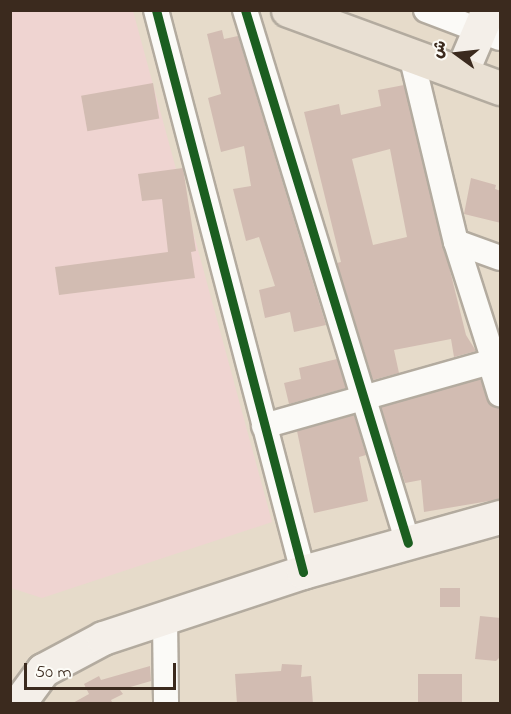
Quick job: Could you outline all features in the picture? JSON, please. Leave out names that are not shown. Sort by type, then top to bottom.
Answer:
[{"type":"main road","points":[[291,11],[501,88]]},
{"type":"main road","points":[[461,73],[489,26]]},
{"type":"main road","points":[[18,704],[43,670],[103,638],[165,620],[303,572],[501,517]]},
{"type":"street","points":[[156,10],[303,572]]},
{"type":"street","points":[[245,10],[408,543]]},
{"type":"street","points":[[426,10],[489,26]]},
{"type":"street","points":[[411,55],[456,242],[495,360],[501,394]]},
{"type":"street","points":[[456,242],[501,258]]},
{"type":"street","points":[[264,426],[495,360]]},
{"type":"street","points":[[165,620],[166,704]]},
{"type":"shaded area","points":[[10,11],[133,11],[272,522],[42,598],[11,588]]},
{"type":"building","points":[[222,30],[224,39],[238,36],[326,325],[294,332],[290,312],[265,318],[259,290],[275,286],[259,237],[246,241],[233,189],[251,186],[244,146],[221,152],[208,98],[221,94],[207,34]]},
{"type":"building","points":[[153,83],[159,118],[87,131],[81,96]]},
{"type":"building","points":[[404,85],[466,335],[476,351],[454,357],[451,339],[394,350],[399,373],[373,380],[337,263],[341,262],[304,112],[339,104],[341,115],[381,106],[378,90]],"holes":[[[390,149],[407,237],[373,245],[352,159]]]},
{"type":"building","points":[[183,168],[196,251],[191,252],[195,278],[59,295],[55,267],[168,252],[162,199],[142,201],[138,174]]},
{"type":"building","points":[[471,178],[496,185],[495,189],[501,191],[501,223],[464,214]]},
{"type":"building","points":[[337,359],[346,388],[289,404],[284,383],[301,379],[299,368]]},
{"type":"building","points":[[480,379],[490,404],[499,408],[501,499],[424,512],[421,480],[405,483],[381,407]]},
{"type":"building","points":[[354,415],[366,455],[359,457],[368,501],[314,513],[297,431]]},
{"type":"building","points":[[440,588],[460,588],[460,607],[440,607]]},
{"type":"building","points":[[480,616],[501,618],[501,656],[496,661],[475,659]]},
{"type":"building","points":[[282,664],[302,665],[301,677],[311,676],[313,704],[237,704],[235,674],[281,671]]},
{"type":"building","points":[[150,666],[151,681],[120,690],[123,694],[111,700],[113,704],[71,704],[89,694],[84,684],[99,676],[101,680]]},
{"type":"building","points":[[418,674],[462,674],[462,704],[418,704]]},
{"type":"cycle path","points":[[156,10],[303,572]]},
{"type":"cycle path","points":[[245,10],[408,543]]}]
